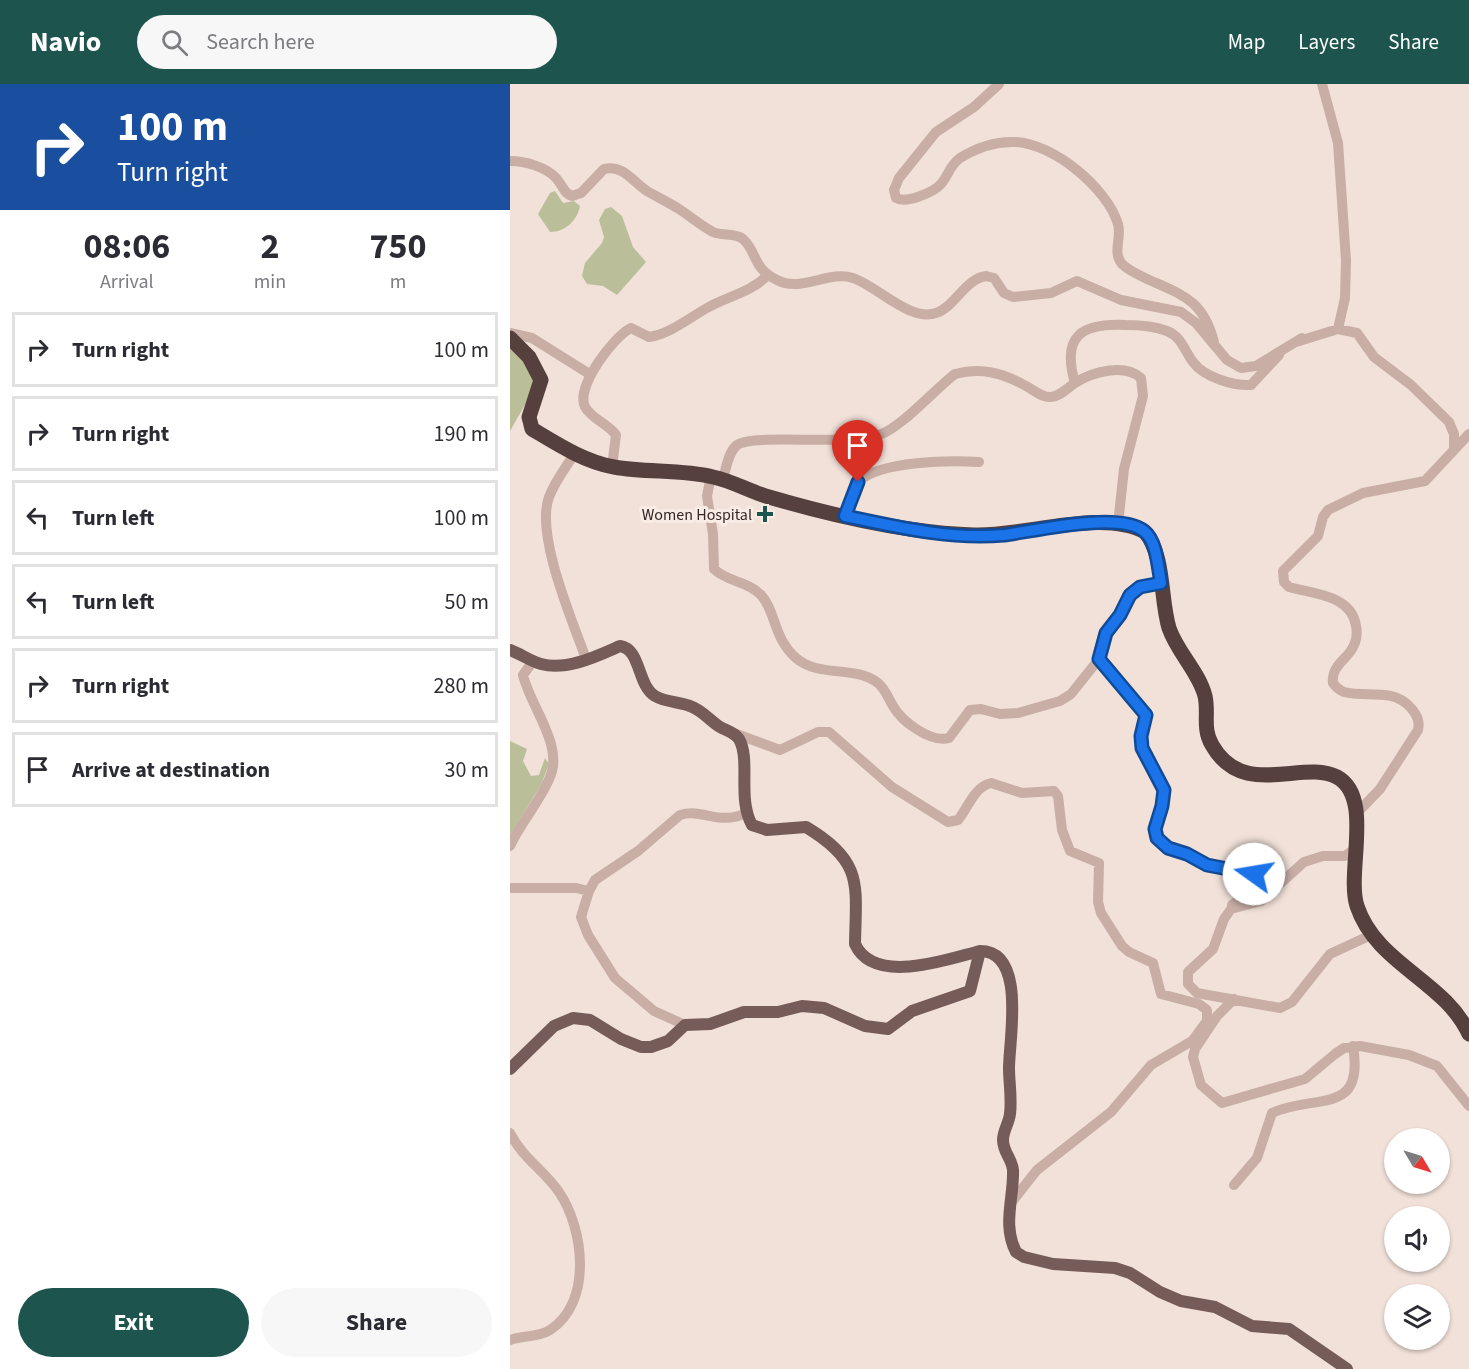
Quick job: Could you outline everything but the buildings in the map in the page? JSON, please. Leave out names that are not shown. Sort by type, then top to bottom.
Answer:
[{"type":"highway","points":[[510,338],[529,357],[541,380],[529,417],[532,429],[575,453],[612,467],[717,478],[768,497],[845,516],[976,536],[1006,534],[1061,525],[1118,524],[1136,527],[1150,538],[1171,632],[1205,694],[1207,736],[1216,752],[1238,768],[1256,774],[1275,776],[1327,773],[1338,777],[1353,798],[1357,813],[1354,893],[1363,921],[1371,935],[1391,956],[1453,1008],[1469,1034]]},
{"type":"main road","points":[[510,651],[533,661],[553,666],[586,659],[620,646],[626,647],[633,654],[641,678],[649,692],[657,698],[700,711],[720,727],[734,733],[742,750],[743,791],[752,825],[767,830],[806,827],[849,865],[856,883],[855,944],[858,950],[872,961],[883,965],[905,967],[980,951],[993,953],[1003,964],[1013,1000],[1009,1068],[1010,1116],[1003,1137],[1003,1147],[1013,1172],[1009,1206],[1012,1245],[1023,1257],[1053,1264],[1114,1268],[1130,1273],[1160,1292],[1181,1301],[1215,1307],[1252,1326],[1289,1329],[1347,1369]]},
{"type":"main road","points":[[510,1069],[554,1026],[573,1018],[590,1020],[621,1039],[641,1047],[659,1046],[685,1025],[710,1024],[744,1012],[778,1012],[812,1006],[824,1008],[865,1026],[888,1029],[912,1011],[970,991],[980,951]]},
{"type":"street","points":[[999,84],[974,106],[936,132],[895,184],[896,198],[909,199],[938,187],[955,162],[979,148],[1017,142],[1042,149],[1082,175],[1104,199],[1117,222],[1117,249],[1122,263],[1140,276],[1184,294],[1196,304],[1205,316],[1216,348]]},
{"type":"street","points":[[1322,84],[1338,143],[1346,260],[1345,298],[1338,328]]},
{"type":"street","points":[[510,161],[547,171],[558,179],[565,193],[572,196],[581,193],[604,169],[622,170],[645,189],[708,229],[722,235],[742,238],[748,244],[755,262],[768,275],[783,283],[794,284],[841,275],[851,277],[914,312],[929,315],[940,311],[981,276],[994,278],[1004,293],[1013,297],[1051,293],[1077,281],[1120,300],[1181,312],[1196,323],[1216,348],[1233,364],[1249,369],[1302,338],[1338,328],[1357,333],[1382,365],[1432,403],[1453,426],[1454,449]]},
{"type":"street","points":[[612,467],[616,435],[584,405],[583,391],[591,375],[617,338],[624,331],[636,328],[648,337],[661,333],[709,307],[748,290],[768,275]]},
{"type":"street","points":[[1076,383],[1070,352],[1078,338],[1094,325],[1139,325],[1167,331],[1182,342],[1191,360],[1200,370],[1244,385],[1251,385],[1280,354],[1302,338]]},
{"type":"street","points":[[510,333],[532,338],[591,375]]},
{"type":"street","points":[[1118,524],[1124,469],[1143,396],[1141,378],[1125,371],[1108,371],[1076,383],[1057,396],[1047,397],[998,373],[981,370],[961,372],[941,385],[882,435],[835,442],[759,440],[738,444],[707,496],[713,534],[714,569],[719,574],[761,594],[782,641],[802,663],[823,670],[869,678],[884,689],[903,718],[934,739],[949,738],[970,710],[981,709],[1007,714],[1060,700],[1079,687],[1099,659],[1106,633],[1120,615],[1130,595],[1140,587],[1161,583]]},
{"type":"street","points":[[1357,813],[1380,789],[1418,730],[1418,720],[1408,705],[1395,697],[1380,693],[1343,692],[1337,689],[1333,683],[1335,671],[1355,644],[1356,623],[1352,613],[1336,599],[1289,587],[1281,576],[1286,566],[1318,536],[1323,517],[1329,510],[1363,493],[1425,481],[1469,434]]},
{"type":"street","points":[[575,453],[548,498],[547,518],[551,557],[586,659]]},
{"type":"street","points":[[845,516],[858,482],[876,473],[932,461],[979,462]]},
{"type":"street","points":[[1099,659],[1146,715],[1141,736],[1142,748],[1164,790],[1155,829],[1157,838],[1168,848],[1187,854],[1207,865],[1250,872],[1256,878],[1257,888],[1233,903],[1227,913],[1214,949],[1192,966],[1187,978],[1191,989],[1209,996],[1267,1007],[1287,1006],[1330,954],[1371,935]]},
{"type":"street","points":[[510,846],[550,778],[554,765],[552,750],[523,675],[533,661]]},
{"type":"street","points":[[734,733],[780,750],[818,732],[828,732],[892,787],[948,822],[958,820],[971,799],[986,784],[991,783],[1030,794],[1054,791],[1058,796],[1062,830],[1070,851],[1099,863],[1098,902],[1101,913],[1113,934],[1129,952],[1153,963],[1161,994],[1199,1004],[1207,1010],[1207,1021],[1193,1040]]},
{"type":"street","points":[[685,1025],[654,1011],[615,978],[582,924],[581,917],[589,891],[596,880],[638,851],[680,815],[689,813],[730,820],[747,813]]},
{"type":"street","points":[[1227,913],[1236,907],[1255,903],[1268,896],[1304,862],[1323,856],[1345,856],[1356,848]]},
{"type":"street","points":[[510,888],[576,888],[589,891]]},
{"type":"street","points":[[1209,996],[1216,1008],[1217,1016]]},
{"type":"street","points":[[1234,999],[1217,1016],[1195,1049],[1193,1065],[1201,1085],[1222,1103],[1305,1079],[1335,1054],[1353,1046],[1366,1046],[1424,1059],[1445,1074],[1469,1106]]},
{"type":"street","points":[[1009,1206],[1030,1177],[1106,1118],[1151,1065],[1209,1029]]},
{"type":"street","points":[[1234,1185],[1257,1158],[1272,1113],[1332,1099],[1352,1085],[1356,1073],[1353,1046]]},
{"type":"street","points":[[510,1133],[525,1158],[552,1183],[568,1208],[574,1222],[580,1259],[578,1282],[564,1317],[548,1332],[510,1340]]},
{"type":"green space","points":[[555,191],[563,203],[574,201],[580,206],[570,225],[550,232],[538,214],[550,193]]},
{"type":"green space","points":[[611,207],[622,216],[633,247],[646,262],[617,295],[603,286],[587,284],[582,276],[585,263],[602,243],[604,237],[599,220],[605,209]]},
{"type":"green space","points":[[510,344],[535,373],[530,396],[510,431]]},
{"type":"green space","points":[[510,741],[527,749],[523,761],[531,776],[539,775],[545,758],[549,764],[541,785],[510,835]]},
{"type":"place","name":"Women Hospital","points":[[765,514]]},
{"type":"route","points":[[858,482],[845,516],[976,536],[1084,524],[1126,525],[1145,532],[1154,550],[1161,583],[1140,587],[1130,595],[1120,615],[1106,633],[1099,659],[1104,662],[1123,690],[1146,715],[1146,725],[1141,736],[1142,748],[1158,774],[1164,790],[1155,829],[1157,838],[1168,848],[1187,854],[1207,865],[1254,874]]}]
